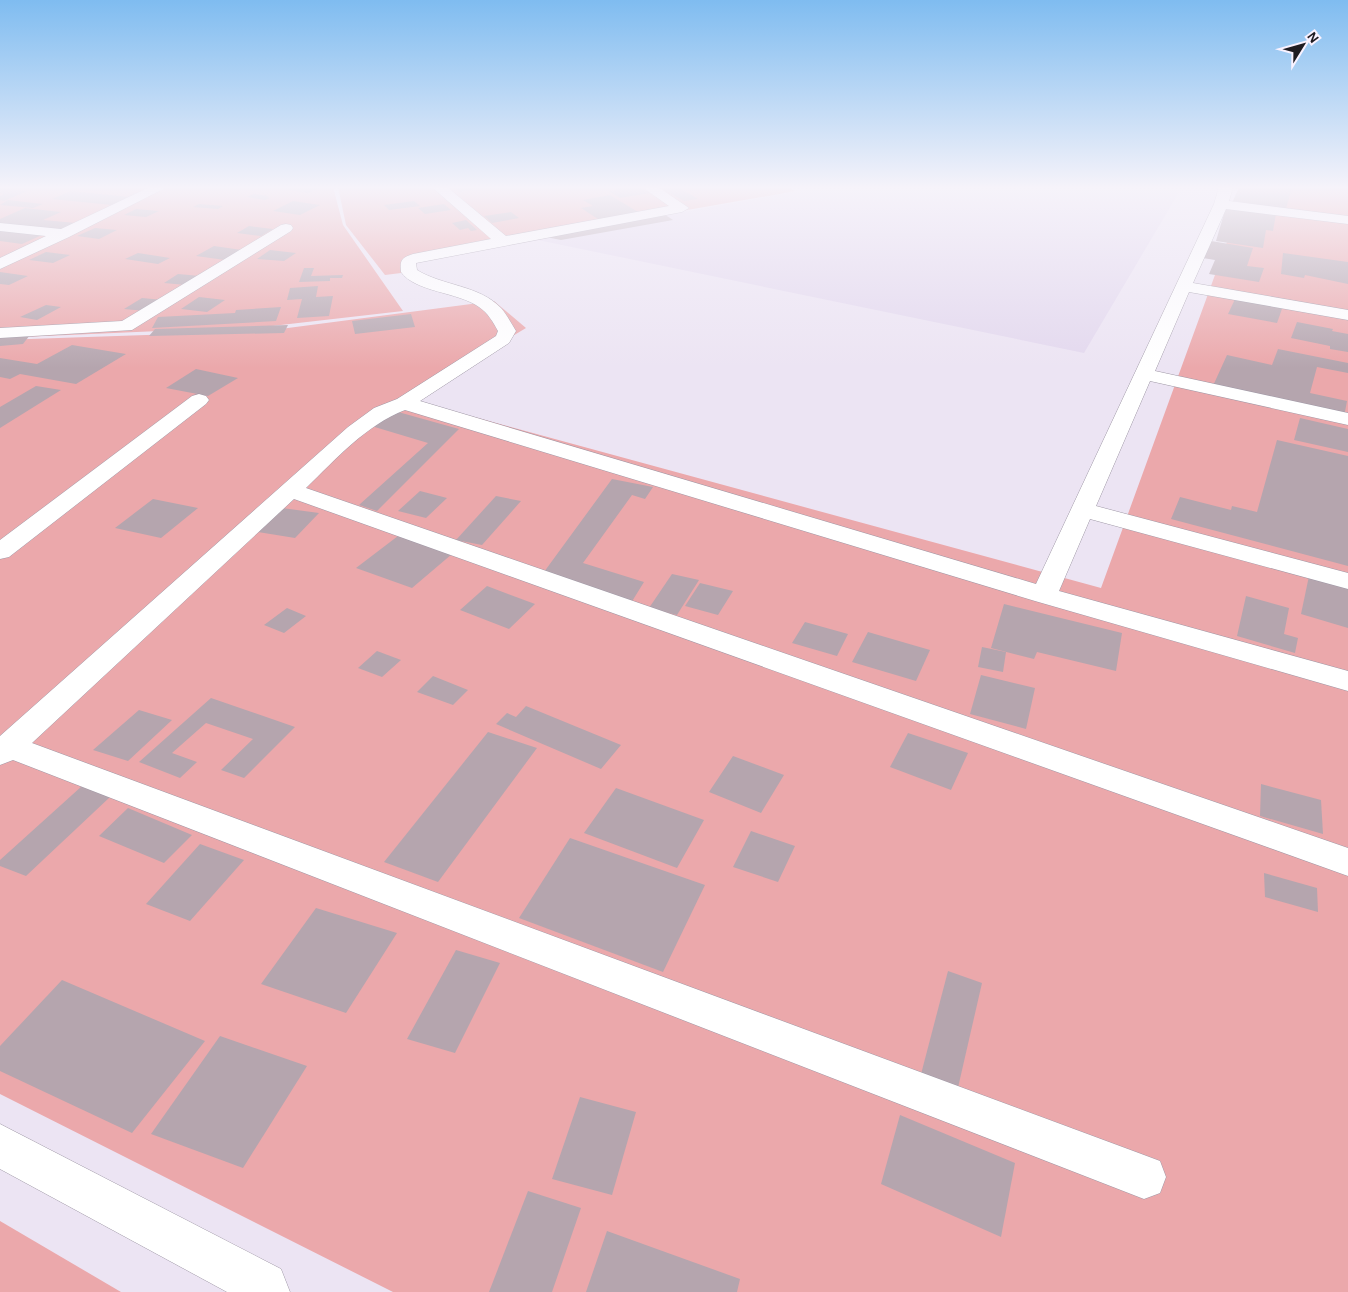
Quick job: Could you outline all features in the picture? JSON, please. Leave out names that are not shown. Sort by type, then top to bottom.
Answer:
[{"type":"street","points":[[0,264],[36,247]]},
{"type":"street","points":[[0,333],[126,326],[255,247]]},
{"type":"street","points":[[470,247],[418,257],[408,261],[409,272],[421,281],[463,292],[487,306],[495,312],[507,331],[503,339],[404,403],[381,412],[355,432],[4,750],[1144,1177]]},
{"type":"street","points":[[1044,595],[1201,247]]},
{"type":"street","points":[[1184,286],[1348,315]]},
{"type":"street","points":[[1144,374],[1348,419]]},
{"type":"street","points":[[0,552],[199,400]]},
{"type":"street","points":[[404,403],[1044,595],[1348,681]]},
{"type":"street","points":[[291,490],[1348,862]]},
{"type":"street","points":[[1082,510],[1348,580]]},
{"type":"street","points":[[0,1146],[264,1286],[266,1292]]},
{"type":"shaded area","points":[[0,247],[359,247],[403,311],[272,326],[0,338]]},
{"type":"shaded area","points":[[363,247],[475,247],[408,259],[409,272],[385,275]]},
{"type":"shaded area","points":[[573,247],[1146,247],[1084,353]]},
{"type":"shaded area","points":[[1225,247],[1348,247],[1348,1292],[393,1292],[0,1094],[0,340],[265,331],[494,301],[526,328],[408,399],[1101,588]]},
{"type":"shaded area","points":[[0,1221],[121,1292],[0,1292]]},
{"type":"building","points":[[212,247],[242,250],[225,260],[196,256]]},
{"type":"building","points":[[1208,247],[1249,247],[1253,248],[1247,266],[1264,268],[1259,282],[1209,274],[1215,260],[1203,258]]},
{"type":"building","points":[[270,250],[296,253],[284,261],[257,259]]},
{"type":"building","points":[[46,252],[70,255],[53,263],[29,260]]},
{"type":"building","points":[[138,253],[170,258],[158,264],[125,259]]},
{"type":"building","points":[[1283,253],[1348,262],[1348,284],[1305,275],[1304,278],[1281,274]]},
{"type":"building","points":[[304,268],[314,268],[311,276],[343,275],[342,278],[330,278],[330,281],[299,282]]},
{"type":"building","points":[[0,272],[28,276],[9,285],[0,284]]},
{"type":"building","points":[[178,274],[200,276],[186,285],[164,283]]},
{"type":"building","points":[[318,286],[316,297],[333,296],[329,316],[297,318],[302,299],[287,300],[290,288]]},
{"type":"building","points":[[199,297],[225,300],[207,312],[181,309]]},
{"type":"building","points":[[1236,297],[1283,306],[1277,323],[1228,314]]},
{"type":"building","points":[[142,298],[163,300],[146,311],[124,309]]},
{"type":"building","points":[[46,305],[61,307],[37,320],[20,317]]},
{"type":"building","points":[[281,307],[276,321],[152,328],[158,317],[235,313],[236,310]]},
{"type":"building","points":[[411,314],[415,327],[355,334],[352,321]]},
{"type":"building","points":[[1297,322],[1348,334],[1348,352],[1330,349],[1330,346],[1291,338]]},
{"type":"building","points":[[288,325],[284,333],[149,336],[155,329]]},
{"type":"building","points":[[30,335],[23,344],[0,346],[0,337]]},
{"type":"building","points":[[72,345],[126,354],[76,384],[20,374],[10,379],[0,377],[0,358],[37,364]]},
{"type":"building","points":[[1278,349],[1348,363],[1348,373],[1317,367],[1310,393],[1347,401],[1344,417],[1212,388],[1227,355],[1272,365]]},
{"type":"building","points":[[196,369],[238,378],[208,396],[166,388]]},
{"type":"building","points":[[36,386],[61,390],[0,428],[0,407]]},
{"type":"building","points":[[391,410],[459,429],[377,511],[359,505],[428,443],[368,425]]},
{"type":"building","points":[[1300,418],[1348,429],[1348,452],[1294,440]]},
{"type":"building","points":[[1277,440],[1348,456],[1348,566],[1171,519],[1180,497],[1231,510],[1232,506],[1257,512]]},
{"type":"building","points":[[612,479],[653,487],[645,499],[632,495],[583,563],[644,582],[631,603],[544,572]]},
{"type":"building","points":[[420,491],[447,498],[426,518],[398,511]]},
{"type":"building","points":[[496,496],[521,501],[482,545],[456,540]]},
{"type":"building","points":[[153,499],[198,508],[161,538],[115,528]]},
{"type":"building","points":[[282,508],[319,513],[295,538],[258,532]]},
{"type":"building","points":[[398,536],[452,554],[412,588],[356,568]]},
{"type":"building","points":[[672,574],[699,580],[677,615],[649,608]]},
{"type":"building","points":[[1309,576],[1348,586],[1348,628],[1301,614]]},
{"type":"building","points":[[700,583],[733,591],[718,615],[685,606]]},
{"type":"building","points":[[487,586],[535,604],[509,629],[460,610]]},
{"type":"building","points":[[1246,596],[1289,608],[1284,634],[1298,638],[1295,653],[1237,636]]},
{"type":"building","points":[[1004,604],[1122,633],[1116,671],[1037,652],[1034,659],[991,648]]},
{"type":"building","points":[[287,608],[306,616],[284,633],[264,625]]},
{"type":"building","points":[[805,622],[848,634],[837,656],[792,643]]},
{"type":"building","points":[[868,632],[930,650],[916,681],[852,662]]},
{"type":"building","points":[[982,647],[1006,652],[1003,672],[978,667]]},
{"type":"building","points":[[377,651],[401,660],[382,677],[358,668]]},
{"type":"building","points":[[981,675],[1035,688],[1026,729],[970,714]]},
{"type":"building","points":[[433,676],[468,690],[453,705],[417,692]]},
{"type":"building","points":[[211,698],[295,727],[244,778],[221,770],[253,739],[206,723],[172,753],[197,762],[180,778],[139,762]]},
{"type":"building","points":[[526,706],[621,745],[601,769],[496,724],[507,713],[516,717]]},
{"type":"building","points":[[139,710],[172,720],[128,761],[93,750]]},
{"type":"building","points":[[488,732],[537,748],[438,882],[384,862]]},
{"type":"building","points":[[908,733],[968,753],[951,790],[890,767]]},
{"type":"building","points":[[733,756],[784,775],[761,813],[709,792]]},
{"type":"building","points":[[1261,784],[1321,800],[1323,834],[1260,816]]},
{"type":"building","points":[[82,786],[110,797],[26,876],[0,866],[0,860]]},
{"type":"building","points":[[616,788],[704,820],[677,868],[584,833]]},
{"type":"building","points":[[128,808],[192,835],[164,863],[99,836]]},
{"type":"building","points":[[751,831],[795,846],[778,882],[733,867]]},
{"type":"building","points":[[570,838],[705,885],[663,972],[519,918]]},
{"type":"building","points":[[200,844],[244,860],[190,921],[146,904]]},
{"type":"building","points":[[1264,873],[1317,888],[1318,912],[1265,897]]},
{"type":"building","points":[[316,908],[397,933],[346,1013],[261,984]]},
{"type":"building","points":[[456,950],[500,963],[455,1053],[407,1039]]},
{"type":"building","points":[[948,971],[982,983],[957,1092],[920,1078]]},
{"type":"building","points":[[62,980],[205,1041],[132,1133],[0,1071],[0,1046]]},
{"type":"building","points":[[220,1036],[307,1066],[243,1168],[151,1134]]},
{"type":"building","points":[[580,1097],[636,1112],[612,1195],[552,1179]]},
{"type":"building","points":[[900,1115],[1015,1163],[1001,1237],[881,1184]]},
{"type":"building","points":[[528,1191],[581,1208],[552,1292],[489,1292]]},
{"type":"building","points":[[607,1231],[740,1279],[737,1292],[586,1292]]}]
